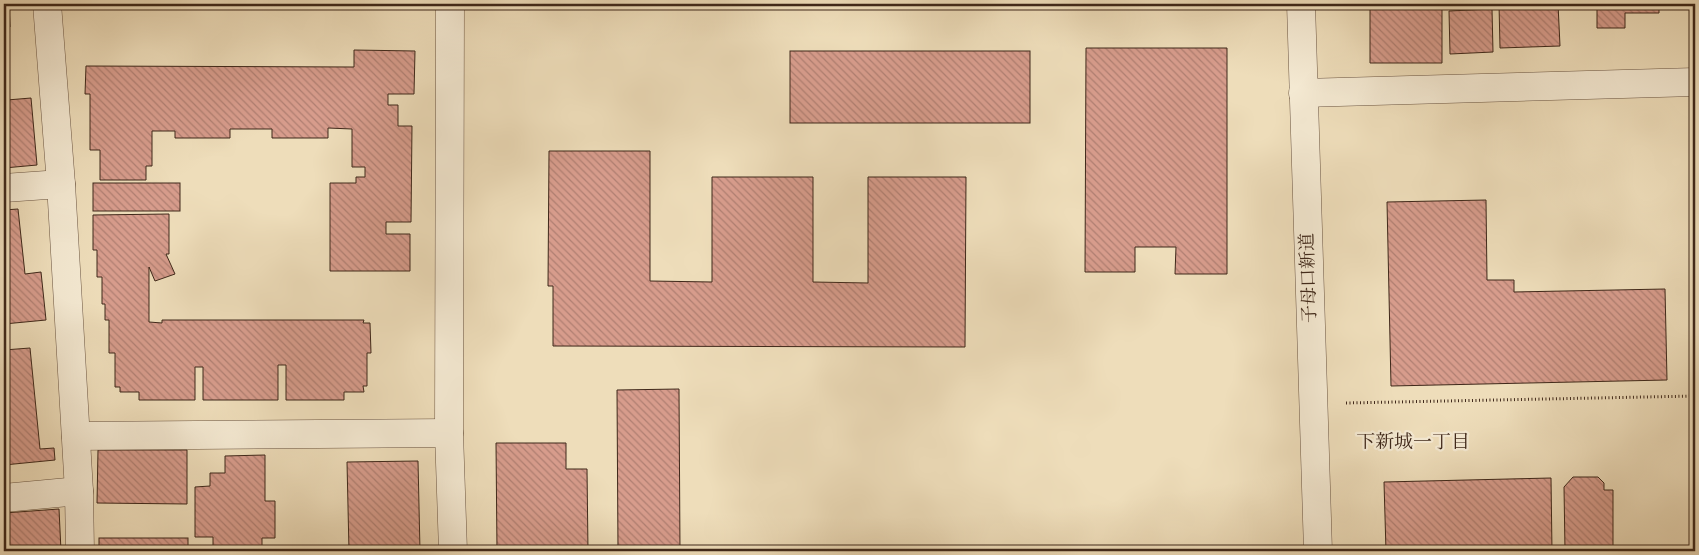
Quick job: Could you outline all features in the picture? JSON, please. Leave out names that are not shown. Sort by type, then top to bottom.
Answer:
[{"type":"street","points":[[46,4],[61,184],[79,491],[80,551]]},
{"type":"street","points":[[450,4],[449,432],[453,551]]},
{"type":"street","name":"子母口新道","points":[[1301,4],[1318,551]]},
{"type":"street","points":[[1303,93],[1695,82]]},
{"type":"street","points":[[4,188],[61,184]]},
{"type":"street","points":[[76,436],[449,432]]},
{"type":"street","points":[[4,498],[79,491]]},
{"type":"path","points":[[1313,404],[1695,396]]},
{"type":"building","points":[[4,4],[9,4],[10,27],[4,28]]},
{"type":"building","points":[[1400,4],[1442,4],[1442,63],[1370,63],[1370,8],[1400,8]]},
{"type":"building","points":[[1499,4],[1558,4],[1560,46],[1500,48]]},
{"type":"building","points":[[1597,4],[1659,4],[1659,13],[1625,13],[1625,28],[1597,28]]},
{"type":"building","points":[[1492,9],[1493,52],[1450,54],[1449,11]]},
{"type":"building","points":[[1086,48],[1227,48],[1227,274],[1175,274],[1176,247],[1135,247],[1135,272],[1085,272]]},
{"type":"building","points":[[354,50],[415,51],[414,94],[388,94],[388,105],[398,105],[398,126],[412,126],[411,222],[386,222],[386,234],[410,234],[410,271],[330,271],[330,183],[356,183],[356,177],[365,177],[365,167],[352,167],[352,129],[328,128],[328,138],[272,138],[272,129],[230,129],[230,138],[175,138],[175,131],[152,131],[152,166],[146,166],[146,180],[100,180],[100,150],[90,150],[90,94],[85,94],[86,66],[354,67]]},
{"type":"building","points":[[790,51],[1030,51],[1030,123],[790,123]]},
{"type":"building","points":[[4,66],[7,100],[31,98],[37,165],[4,168]]},
{"type":"building","points":[[549,151],[650,151],[650,281],[712,282],[712,177],[813,177],[813,282],[868,283],[868,177],[966,177],[965,347],[553,346],[553,286],[548,286]]},
{"type":"building","points":[[93,183],[180,183],[180,211],[93,211]]},
{"type":"building","points":[[1486,200],[1487,280],[1514,280],[1514,292],[1665,289],[1667,380],[1391,386],[1387,202]]},
{"type":"building","points":[[18,209],[25,274],[41,272],[46,320],[4,324],[4,210]]},
{"type":"building","points":[[169,214],[169,254],[166,254],[175,274],[155,281],[149,267],[149,322],[162,323],[162,320],[364,320],[363,323],[370,323],[371,353],[367,353],[367,386],[363,386],[364,392],[344,392],[344,400],[286,400],[286,365],[278,365],[278,400],[203,400],[203,367],[195,367],[195,400],[139,400],[139,392],[120,392],[120,387],[115,387],[115,353],[109,353],[109,320],[105,320],[105,304],[102,304],[102,277],[97,277],[97,250],[93,250],[93,215]]},
{"type":"building","points":[[30,348],[40,449],[54,448],[55,460],[4,465],[4,350]]},
{"type":"building","points":[[679,389],[680,551],[618,551],[617,390]]},
{"type":"building","points":[[496,443],[566,443],[566,469],[587,469],[588,551],[497,551]]},
{"type":"building","points":[[98,450],[187,450],[187,504],[97,503]]},
{"type":"building","points":[[265,455],[265,501],[275,501],[275,538],[262,538],[262,551],[213,551],[213,537],[195,537],[195,487],[210,486],[210,473],[225,473],[225,456]]},
{"type":"building","points":[[418,461],[420,551],[349,551],[347,462]]},
{"type":"building","points":[[1573,477],[1598,477],[1604,483],[1604,490],[1613,490],[1613,551],[1565,551],[1564,487]]},
{"type":"building","points":[[1551,478],[1552,551],[1386,551],[1384,482]]},
{"type":"building","points":[[59,509],[61,551],[4,551],[4,513]]},
{"type":"building","points":[[99,538],[188,538],[188,551],[99,551]]},
{"type":"district","name":"下新城一丁目","points":[[1413,443]]}]
